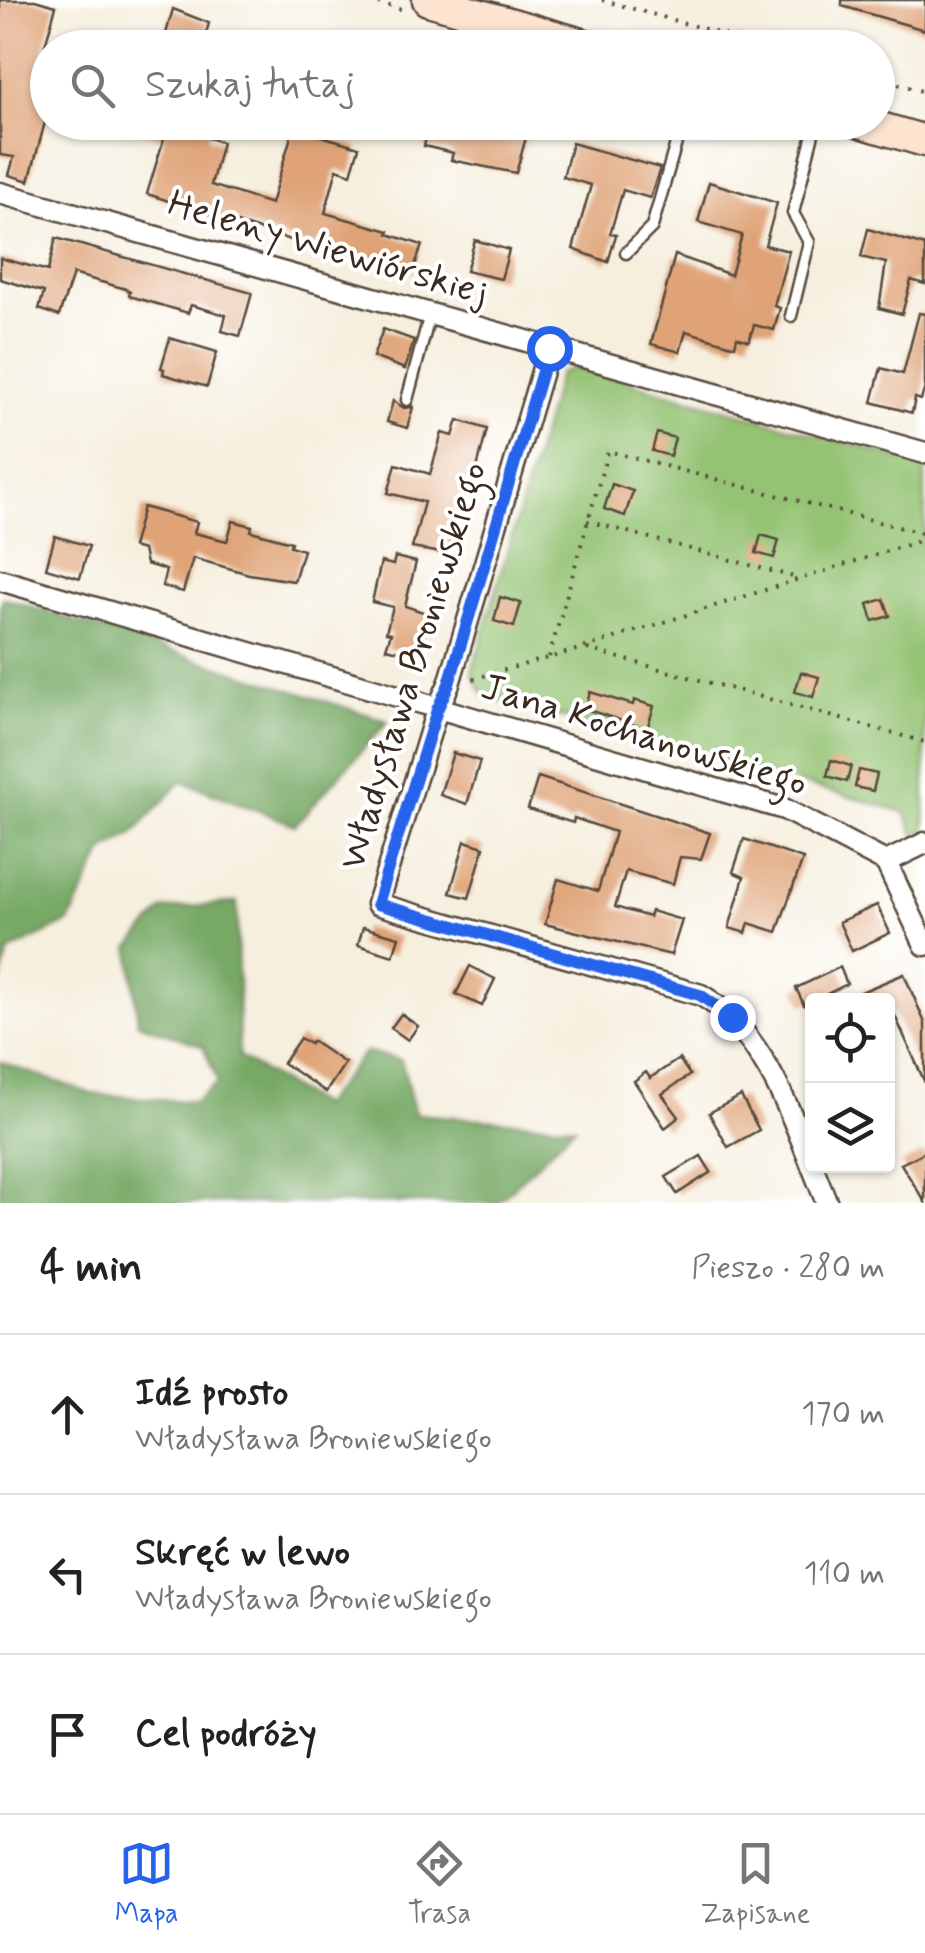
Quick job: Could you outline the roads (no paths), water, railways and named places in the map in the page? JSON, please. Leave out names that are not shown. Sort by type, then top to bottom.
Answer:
[{"type":"main road","points":[[428,0],[490,30]]},
{"type":"main road","points":[[895,132],[925,141]]},
{"type":"street","name":"Heleny Wiewiórskiej","points":[[0,194],[925,452]]},
{"type":"street","name":"Władysława Broniewskiego","points":[[549,348],[449,684],[437,710],[377,904],[700,995],[717,1004],[743,1029],[759,1056],[827,1203]]},
{"type":"street","name":"Jana Kochanowskiego","points":[[0,580],[784,809],[886,862]]},
{"type":"street","points":[[925,843],[886,862],[925,946]]},
{"type":"lane","points":[[626,253],[652,226],[677,140]]},
{"type":"lane","points":[[792,316],[809,242],[793,213],[811,140]]},
{"type":"lane","points":[[408,400],[430,314]]}]
